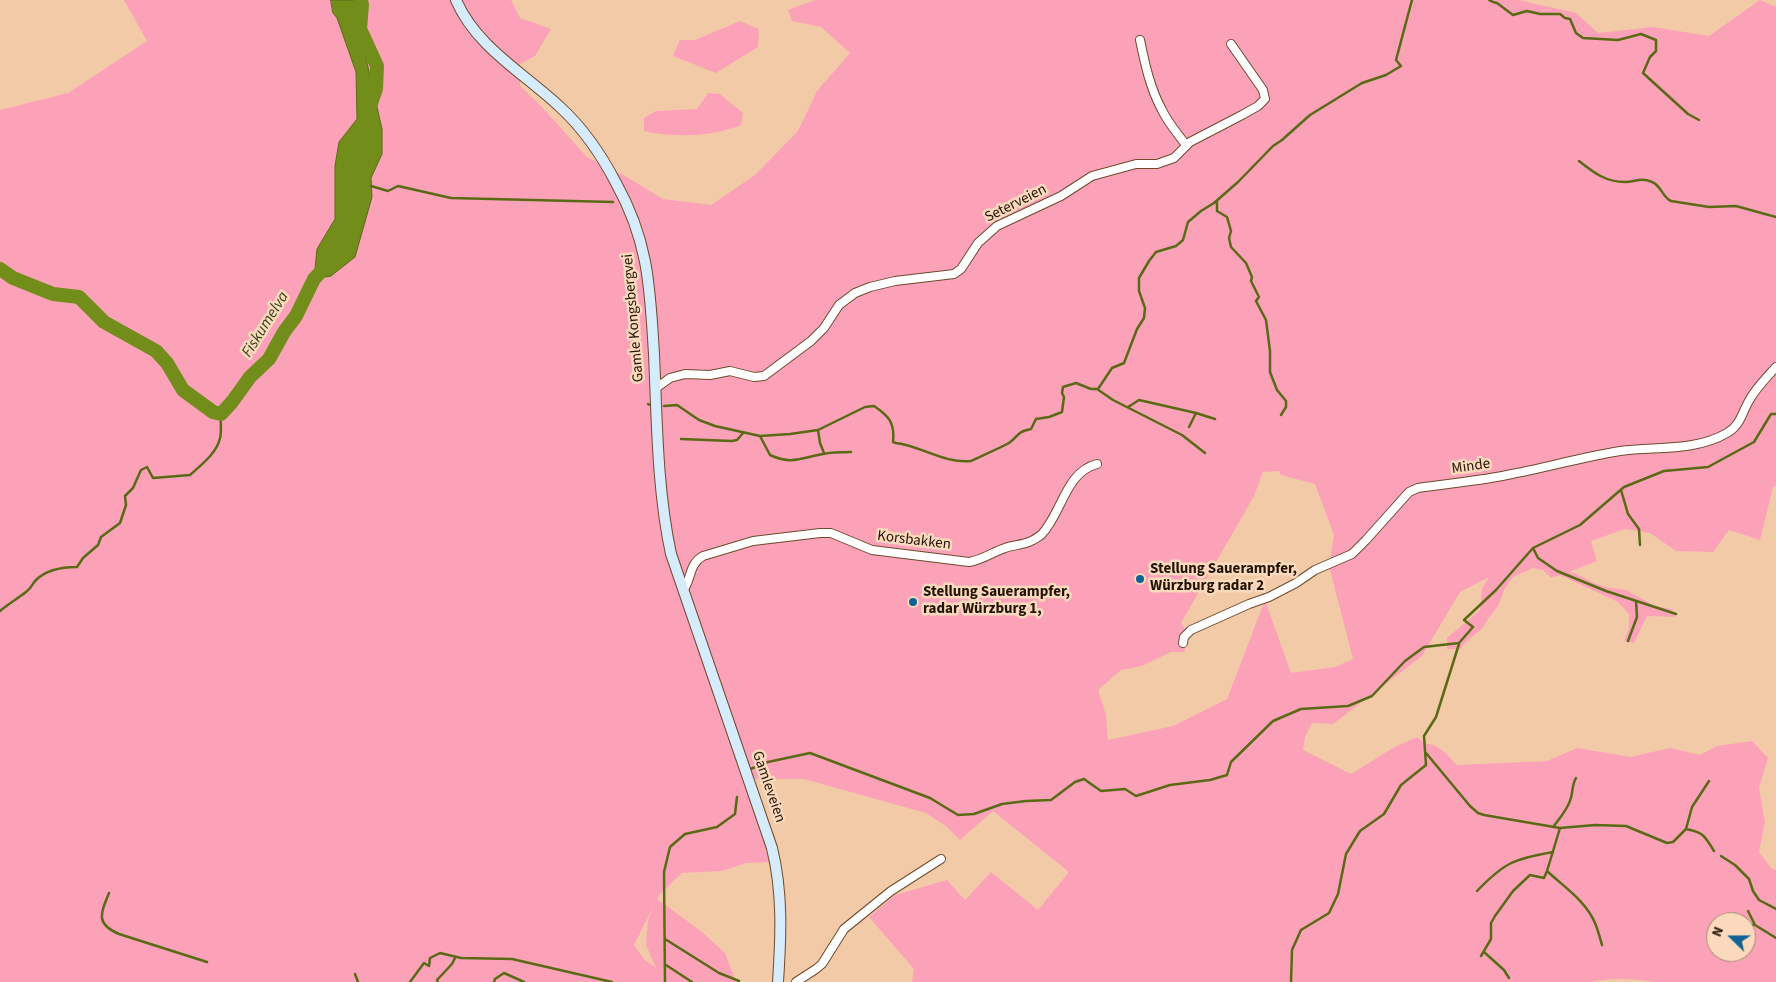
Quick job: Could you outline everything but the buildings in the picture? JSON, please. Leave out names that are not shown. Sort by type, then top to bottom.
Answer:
[{"type":"main road","name":"Gamle Kongsbergvei","points":[[456,0],[465,19],[482,39],[560,107],[595,148],[623,194],[639,234],[647,268],[666,530],[671,554],[690,608]]},
{"type":"main road","name":"Gamleveien","points":[[690,608],[772,848],[778,872],[780,897],[778,982]]},
{"type":"street","points":[[1140,40],[1147,70],[1162,112],[1186,145]]},
{"type":"street","name":"Seterveien","points":[[656,388],[670,378],[681,374],[710,375],[730,372],[754,377],[764,376],[811,341],[824,328],[839,305],[855,293],[870,287],[896,281],[954,274],[960,269],[978,243],[997,226],[1061,196],[1092,176],[1136,164],[1165,162],[1174,158],[1186,145],[1258,106],[1265,99],[1263,90],[1231,44]]},
{"type":"street","name":"Minde","points":[[1183,643],[1184,637],[1192,630],[1269,597],[1296,583],[1315,570],[1352,554],[1409,492],[1418,488],[1504,476],[1580,458],[1622,451],[1672,449],[1701,444],[1729,432],[1738,424],[1749,400],[1776,367]]},
{"type":"street","name":"Korsbakken","points":[[684,589],[694,562],[703,556],[753,541],[801,534],[831,533],[859,546],[878,551],[969,562],[976,560],[995,551],[1038,537],[1049,523],[1077,476],[1086,468],[1097,464]]},
{"type":"street","points":[[796,982],[816,970],[825,959],[838,936],[849,925],[891,891],[941,859]]},
{"type":"shaded area","points":[[124,0],[331,0],[333,13],[337,18],[356,72],[357,119],[339,142],[335,166],[335,220],[317,249],[315,279],[372,197],[371,178],[382,154],[382,129],[361,36],[360,9],[355,0],[511,0],[520,18],[551,29],[535,56],[520,64],[520,86],[541,106],[587,157],[625,176],[663,199],[711,205],[755,175],[798,131],[817,91],[850,53],[821,27],[792,21],[788,10],[815,0],[1519,0],[1576,13],[1598,33],[1653,27],[1709,36],[1760,0],[1776,7],[1776,486],[1773,487],[1760,540],[1729,530],[1713,552],[1676,551],[1650,533],[1625,529],[1591,541],[1597,561],[1569,572],[1575,573],[1596,584],[1626,590],[1655,606],[1672,609],[1675,617],[1647,616],[1634,643],[1624,641],[1629,628],[1629,614],[1618,602],[1560,575],[1551,578],[1543,570],[1533,568],[1513,577],[1505,588],[1498,606],[1483,628],[1460,649],[1447,649],[1447,638],[1480,610],[1482,589],[1489,577],[1460,592],[1422,656],[1333,724],[1312,723],[1305,737],[1303,750],[1351,774],[1393,748],[1417,737],[1423,742],[1442,750],[1457,765],[1547,761],[1577,748],[1630,757],[1670,748],[1700,755],[1717,746],[1752,741],[1768,758],[1759,788],[1765,822],[1759,852],[1772,869],[1776,870],[1776,982],[1655,982],[1607,979],[1591,982],[912,982],[914,969],[869,917],[895,895],[947,880],[965,900],[991,872],[1038,910],[1069,872],[993,811],[960,840],[947,827],[926,813],[804,779],[745,779],[770,862],[746,863],[722,871],[682,873],[657,899],[701,931],[725,953],[735,982],[0,982],[0,110],[68,93],[147,41]],"holes":[[[1279,471],[1281,475],[1315,484],[1334,535],[1329,566],[1353,659],[1335,667],[1291,673],[1265,600],[1227,699],[1173,726],[1108,740],[1106,715],[1098,690],[1121,670],[1142,666],[1171,652],[1184,652],[1189,635],[1181,623],[1254,496],[1263,472]],[[653,907],[648,920],[646,945],[656,968],[644,959],[634,945]]]},
{"type":"shaded area","points":[[331,0],[355,0],[360,9],[361,36],[382,129],[382,154],[371,178],[372,197],[355,257],[331,276],[314,279],[317,249],[335,219],[335,166],[339,142],[357,119],[356,72],[337,18],[333,13]]},
{"type":"shaded area","points":[[740,21],[759,29],[758,47],[716,73],[673,56],[680,40],[695,40]]},
{"type":"shaded area","points":[[708,93],[720,94],[743,113],[741,125],[718,132],[693,135],[668,135],[644,131],[644,118],[656,111],[697,109]]},
{"type":"waterway","name":"Fiskumelva","points":[[361,0],[360,29],[377,66],[376,89],[368,112]]},
{"type":"waterway","points":[[1098,389],[1112,368],[1124,363],[1137,329],[1144,318],[1145,308],[1139,291],[1139,278],[1156,252],[1176,246],[1183,240],[1188,222],[1238,182],[1273,146],[1310,115],[1362,83],[1386,75],[1401,66],[1396,60],[1412,0]]},
{"type":"waterway","points":[[1489,0],[1497,3],[1513,15],[1527,11],[1540,14],[1560,14],[1570,19],[1576,33],[1583,38],[1618,40],[1641,34],[1656,40],[1656,51],[1650,57],[1643,73],[1688,114],[1699,120]]},
{"type":"waterway","points":[[1579,161],[1606,179],[1618,182],[1638,180],[1652,182],[1671,201],[1709,207],[1736,206],[1776,217]]},
{"type":"waterway","points":[[371,186],[388,191],[398,186],[451,198],[613,202]]},
{"type":"waterway","points":[[1217,201],[1217,211],[1227,217],[1231,231],[1229,238],[1231,247],[1246,263],[1252,277],[1251,281],[1259,297],[1256,301],[1266,320],[1270,351],[1270,372],[1277,390],[1286,401],[1286,407],[1281,415]]},
{"type":"waterway","name":"Fiskumelva","points":[[0,269],[13,278],[53,294],[79,297],[104,322],[156,351],[167,363],[183,390],[213,412],[221,414],[250,377],[269,359],[284,332],[296,316],[314,279],[327,265]]},
{"type":"waterway","points":[[664,406],[677,405],[699,420],[715,426],[760,436],[818,430],[865,407],[874,406],[884,413],[890,421],[893,430],[893,442],[952,460],[971,461],[1007,444],[1020,433],[1031,429],[1036,419],[1062,412],[1063,387],[1076,383],[1091,389],[1097,389],[1113,400],[1182,435],[1205,453]]},
{"type":"waterway","points":[[1128,407],[1139,400],[1215,419]]},
{"type":"waterway","points":[[1189,427],[1196,413]]},
{"type":"waterway","points":[[0,611],[28,591],[36,580],[45,573],[61,568],[77,567],[83,558],[98,545],[101,537],[120,523],[126,505],[125,496],[133,488],[141,470],[147,467],[153,478],[190,475],[199,467],[216,449],[221,432],[221,414]]},
{"type":"waterway","points":[[748,770],[768,762],[810,753],[930,798],[958,815],[974,814],[1002,804],[1051,800],[1075,782],[1084,779],[1101,791],[1125,789],[1136,796],[1170,785],[1210,780],[1227,775],[1231,762],[1273,721],[1301,709],[1348,706],[1372,696],[1405,661],[1424,647],[1459,643],[1473,627],[1464,620],[1496,590],[1533,548],[1580,525],[1624,487],[1664,471],[1708,467],[1754,442],[1771,414],[1776,414]]},
{"type":"waterway","points":[[818,430],[824,453]]},
{"type":"waterway","points":[[681,439],[732,441],[737,440],[743,433]]},
{"type":"waterway","points":[[760,436],[770,455],[784,460],[851,452]]},
{"type":"waterway","points":[[1621,490],[1628,514],[1639,529],[1640,545]]},
{"type":"waterway","points":[[1533,548],[1538,558],[1557,571],[1606,591],[1676,614]]},
{"type":"waterway","points":[[1628,641],[1637,617],[1636,601]]},
{"type":"waterway","points":[[1291,982],[1292,950],[1301,930],[1329,913],[1338,894],[1346,854],[1360,831],[1384,814],[1401,785],[1426,765],[1424,736],[1436,717],[1459,644]]},
{"type":"waterway","points":[[1426,753],[1478,813],[1560,828],[1595,825],[1626,826],[1667,843],[1673,842],[1686,829],[1703,836],[1714,851]]},
{"type":"waterway","points":[[1553,827],[1568,806],[1576,778]]},
{"type":"waterway","points":[[1686,829],[1692,807],[1709,781]]},
{"type":"waterway","points":[[665,982],[664,872],[670,847],[685,834],[717,827],[735,814],[737,797]]},
{"type":"waterway","points":[[1560,828],[1547,871],[1574,894],[1586,908],[1595,923],[1602,945]]},
{"type":"waterway","points":[[1477,891],[1495,874],[1511,863],[1553,852]]},
{"type":"waterway","points":[[1721,856],[1735,865],[1749,879],[1753,891],[1759,900],[1776,909]]},
{"type":"waterway","points":[[1481,956],[1491,939],[1491,923],[1513,891],[1530,875],[1544,878],[1547,871]]},
{"type":"waterway","points":[[109,893],[102,913],[103,922],[106,926],[119,934],[207,962]]},
{"type":"waterway","points":[[1748,911],[1755,925],[1776,938]]},
{"type":"waterway","points":[[665,939],[719,973],[739,981]]},
{"type":"waterway","points":[[1484,952],[1504,970],[1509,978]]},
{"type":"waterway","points":[[410,982],[424,963],[429,966],[430,958],[440,953],[461,958],[512,959],[612,982]]},
{"type":"waterway","points":[[438,982],[437,980],[455,958]]},
{"type":"waterway","points":[[666,965],[692,982]]},
{"type":"waterway","points":[[494,982],[495,979],[504,973],[524,982]]},
{"type":"waterway","points":[[355,974],[358,982]]},
{"type":"place","name":"Stellung Sauerampfer, Würzburg radar 2","points":[[1140,579]]},
{"type":"place","name":"Stellung Sauerampfer, radar Würzburg 1,","points":[[913,602]]}]
